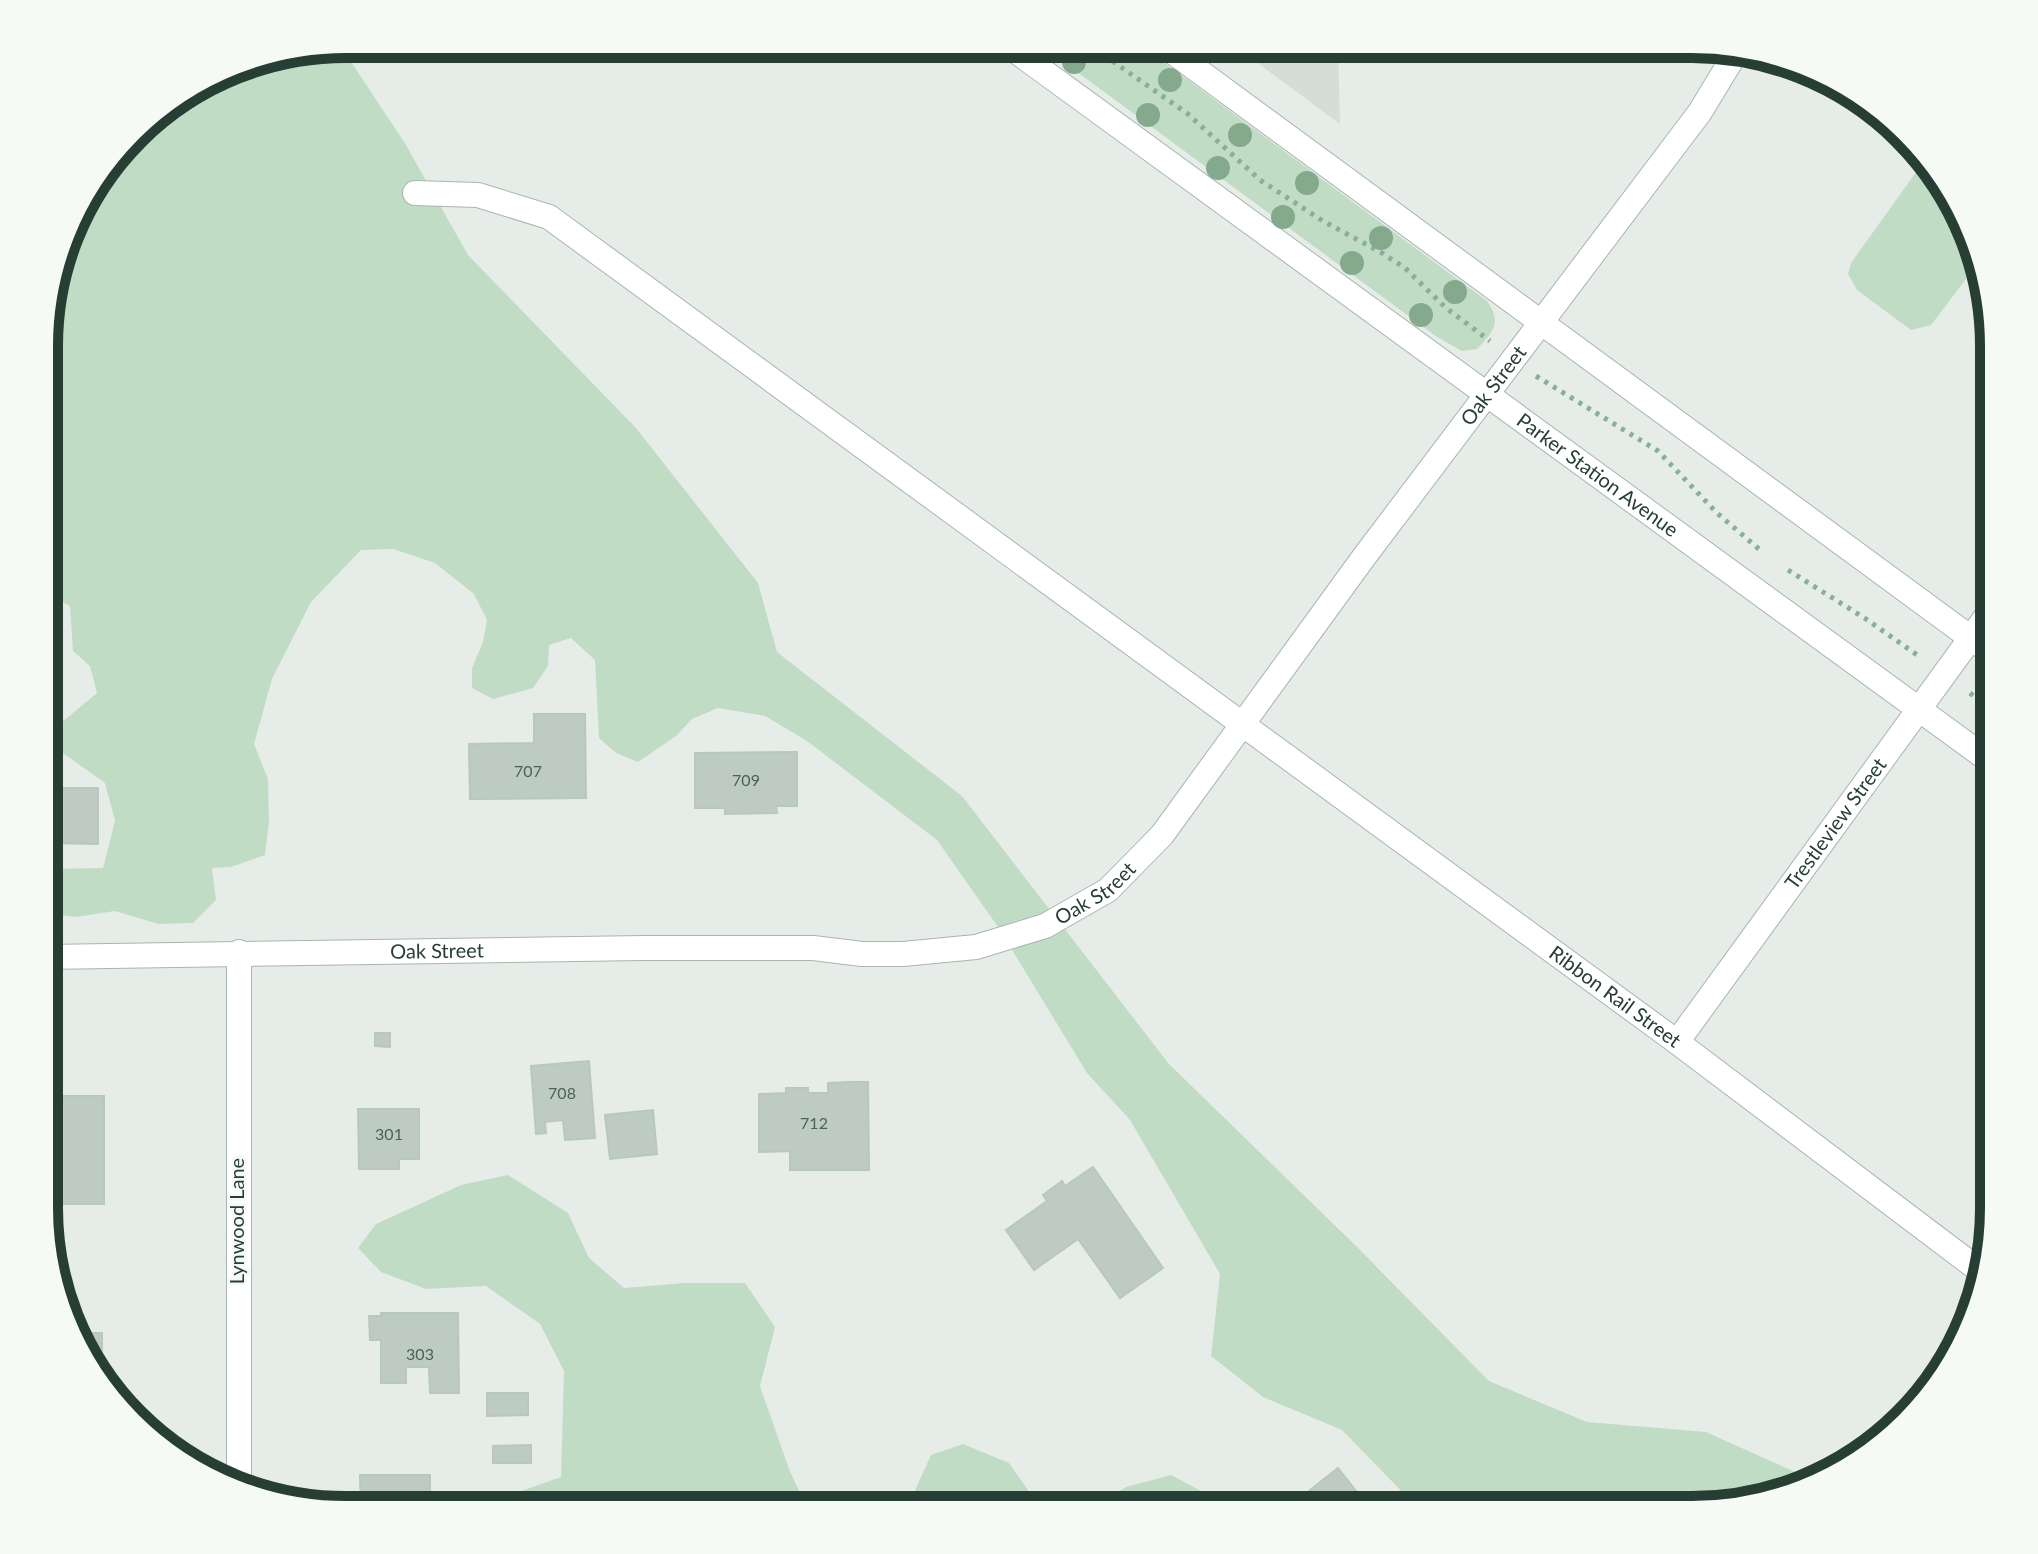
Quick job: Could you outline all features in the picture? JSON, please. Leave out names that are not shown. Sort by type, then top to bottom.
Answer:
[{"type":"street","name":"Parker Station Avenue","points":[[1025,58],[1980,754]]},
{"type":"street","points":[[1181,58],[1980,645]]},
{"type":"street","name":"Oak Street","points":[[58,957],[239,952],[813,948],[862,954],[903,954],[976,947],[1045,926],[1108,890],[1162,835],[1364,557],[1700,112],[1731,60]]},
{"type":"street","name":"Ribbon Rail Street","points":[[415,193],[478,195],[549,217],[1677,1042],[1974,1266]]},
{"type":"street","name":"Trestleview Street","points":[[1677,1042],[1980,625]]},
{"type":"street","name":"Lynwood Lane","points":[[239,952],[239,1475]]},
{"type":"path","points":[[1108,58],[1188,114],[1260,180],[1405,268],[1446,308],[1487,338]]},
{"type":"path","points":[[1538,379],[1626,429],[1658,451],[1717,513],[1768,557]]},
{"type":"path","points":[[1778,564],[1917,655]]},
{"type":"path","points":[[1971,694],[1980,701]]},
{"type":"shaded area","points":[[1251,58],[1338,58],[1340,124]]},
{"type":"green space","points":[[349,58],[406,145],[468,255],[636,428],[758,583],[777,652],[962,796],[1169,1064],[1489,1381],[1587,1422],[1706,1432],[1801,1475],[1730,1494],[1406,1496],[1342,1430],[1263,1397],[1211,1356],[1220,1274],[1130,1120],[1087,1073],[998,927],[937,840],[807,741],[765,716],[718,708],[692,719],[676,736],[638,762],[616,753],[599,738],[595,660],[571,638],[549,645],[548,666],[533,688],[493,699],[472,688],[472,668],[483,642],[487,620],[474,594],[435,563],[393,549],[361,550],[311,602],[272,679],[254,744],[268,779],[269,823],[265,855],[231,867],[212,868],[216,900],[193,923],[158,924],[115,911],[76,917],[58,915],[58,869],[103,868],[115,821],[105,783],[60,751],[62,722],[97,693],[90,666],[73,651],[70,606],[58,599],[58,346],[60,308],[68,271],[88,218],[106,186],[129,156],[156,129],[186,106],[253,73],[308,60]]},
{"type":"green space","points":[[1058,58],[1158,58],[1487,301],[1492,309],[1495,321],[1492,332],[1477,349],[1462,351],[1437,337]]},
{"type":"green space","points":[[1919,168],[1950,218],[1970,273],[1931,325],[1911,330],[1857,290],[1848,274],[1851,263]]},
{"type":"green space","points":[[508,1175],[568,1213],[589,1258],[624,1288],[685,1283],[745,1283],[775,1327],[760,1386],[801,1496],[515,1496],[521,1491],[561,1477],[564,1371],[540,1324],[486,1286],[426,1289],[381,1272],[358,1248],[376,1224],[461,1185]]},
{"type":"green space","points":[[963,1444],[1009,1463],[1032,1496],[912,1496],[931,1455]]},
{"type":"green space","points":[[1171,1475],[1210,1496],[1112,1496],[1126,1487]]},
{"type":"building","points":[[534,714],[585,714],[586,798],[470,799],[469,744],[534,743]]},
{"type":"building","points":[[797,752],[797,806],[776,806],[777,813],[725,814],[725,808],[695,808],[695,753]]},
{"type":"building","points":[[58,788],[98,788],[98,844],[58,843]]},
{"type":"building","points":[[375,1033],[390,1033],[390,1047],[375,1046]]},
{"type":"building","points":[[589,1061],[595,1138],[565,1140],[563,1120],[545,1122],[546,1133],[536,1134],[531,1066]]},
{"type":"building","points":[[868,1082],[869,1170],[790,1170],[790,1151],[759,1152],[759,1094],[786,1093],[786,1088],[808,1088],[808,1093],[828,1093],[828,1083]]},
{"type":"building","points":[[58,1096],[104,1096],[104,1204],[58,1204]]},
{"type":"building","points":[[358,1109],[419,1109],[419,1159],[399,1159],[399,1169],[359,1169]]},
{"type":"building","points":[[653,1110],[657,1154],[610,1159],[605,1115]]},
{"type":"building","points":[[1093,1167],[1163,1268],[1120,1298],[1078,1239],[1034,1270],[1006,1230],[1047,1201],[1043,1195],[1062,1181],[1065,1186]]},
{"type":"building","points":[[381,1313],[458,1313],[459,1393],[430,1393],[429,1367],[406,1367],[406,1383],[381,1383],[381,1340],[370,1340],[369,1316],[381,1316]]},
{"type":"building","points":[[87,1333],[102,1333],[102,1361]]},
{"type":"building","points":[[487,1393],[528,1393],[528,1415],[487,1416]]},
{"type":"building","points":[[531,1445],[531,1463],[493,1463],[493,1446]]},
{"type":"building","points":[[1338,1468],[1360,1496],[1303,1496]]},
{"type":"building","points":[[360,1475],[430,1475],[430,1496],[361,1496]]}]
